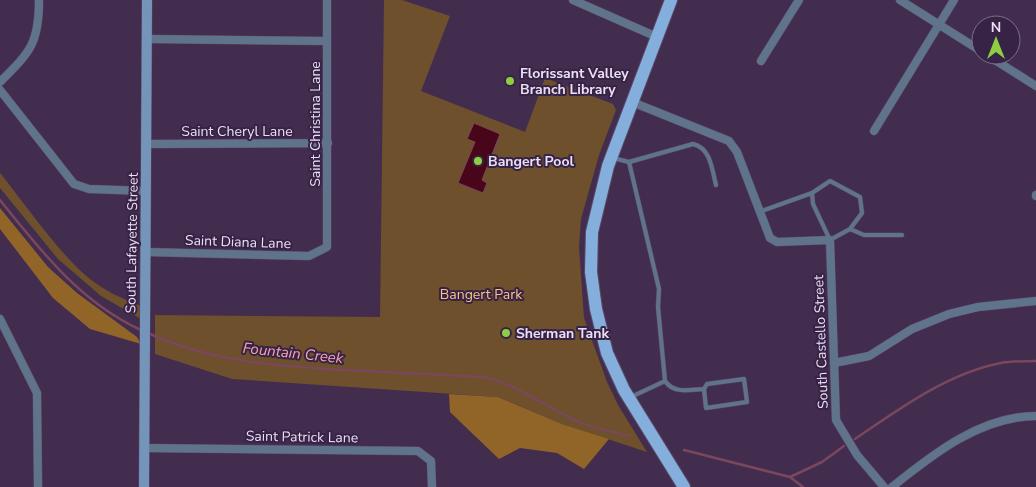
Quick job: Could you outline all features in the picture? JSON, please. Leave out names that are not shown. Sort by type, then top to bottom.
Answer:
[{"type":"main road","points":[[671,0],[611,158],[592,232],[591,272],[596,309],[607,353],[629,398],[684,487]]},
{"type":"street","points":[[0,82],[27,55],[36,38],[39,0]]},
{"type":"street","name":"South Lafayette Street","points":[[144,487],[147,0]]},
{"type":"street","name":"Saint Christina Lane","points":[[327,0],[327,247]]},
{"type":"street","points":[[573,0],[657,37]]},
{"type":"street","points":[[761,61],[799,0]]},
{"type":"street","points":[[900,0],[971,45]]},
{"type":"street","points":[[874,131],[954,0]]},
{"type":"street","points":[[148,39],[326,42]]},
{"type":"street","points":[[1003,65],[1036,86]]},
{"type":"street","points":[[0,90],[74,184],[89,189],[146,190]]},
{"type":"street","points":[[632,102],[729,141],[737,152],[770,238],[777,242],[830,240]]},
{"type":"street","name":"Saint Cheryl Lane","points":[[146,144],[328,143]]},
{"type":"street","name":"South Castello Street","points":[[830,240],[836,420],[857,455],[884,487]]},
{"type":"street","name":"Saint Diana Lane","points":[[146,252],[309,256],[327,247]]},
{"type":"street","points":[[834,362],[869,356],[912,329],[949,314],[978,307],[1036,300]]},
{"type":"street","points":[[0,319],[37,393],[38,487]]},
{"type":"street","points":[[892,487],[961,437],[990,424],[1036,416]]},
{"type":"street","name":"Saint Patrick Lane","points":[[144,448],[418,451],[431,461],[432,487]]},
{"type":"lane","points":[[611,158],[629,162],[693,144],[699,145],[707,154],[716,185]]},
{"type":"lane","points":[[629,162],[659,288],[658,307],[666,381],[669,386],[682,391],[704,389]]},
{"type":"lane","points":[[759,212],[812,193],[824,183],[830,181],[856,194],[862,203],[862,213],[850,229],[830,240],[813,204],[812,193]]},
{"type":"lane","points":[[850,229],[864,235],[902,235]]},
{"type":"lane","points":[[744,379],[747,402],[706,408],[704,389],[707,384],[744,379]]},
{"type":"lane","points":[[629,398],[666,381]]},
{"type":"green space","name":"Bangert Park","points":[[384,0],[402,0],[450,16],[421,91],[525,132],[545,78],[613,104],[616,110],[599,155],[581,219],[579,247],[584,318],[607,382],[618,405],[647,452],[562,424],[498,397],[232,379],[155,354],[155,315],[380,317]]},
{"type":"green space","points":[[0,173],[43,229],[78,269],[114,294],[141,306],[141,319],[101,296],[58,259],[0,188]]},
{"type":"shaded area","name":"Bangert Pool","points":[[474,123],[500,134],[482,180],[487,183],[483,193],[458,183],[475,142],[467,139]]},
{"type":"shaded area","points":[[0,208],[48,267],[77,293],[137,337],[141,344],[90,329],[53,298],[0,229]]},
{"type":"shaded area","points":[[449,394],[498,397],[562,424],[609,439],[584,469],[557,453],[520,448],[499,459],[450,412]]},
{"type":"waterway","name":"Fountain Creek","points":[[0,200],[31,238],[80,290],[99,305],[141,330]]},
{"type":"waterway","name":"Fountain Creek","points":[[148,333],[196,350],[245,361],[295,367],[483,377],[517,389],[577,421],[599,429],[629,436]]},
{"type":"waterway","points":[[855,439],[925,394],[962,375],[1001,363],[1036,361]]},
{"type":"waterway","points":[[790,477],[822,462],[844,446]]},
{"type":"waterway","name":"Fountain Creek","points":[[684,450],[790,477],[803,487]]},
{"type":"place","name":"Florissant Valley Branch Library","points":[[510,81]]},
{"type":"place","name":"Bangert Pool","points":[[478,161]]},
{"type":"place","name":"Sherman Tank","points":[[506,333]]}]
